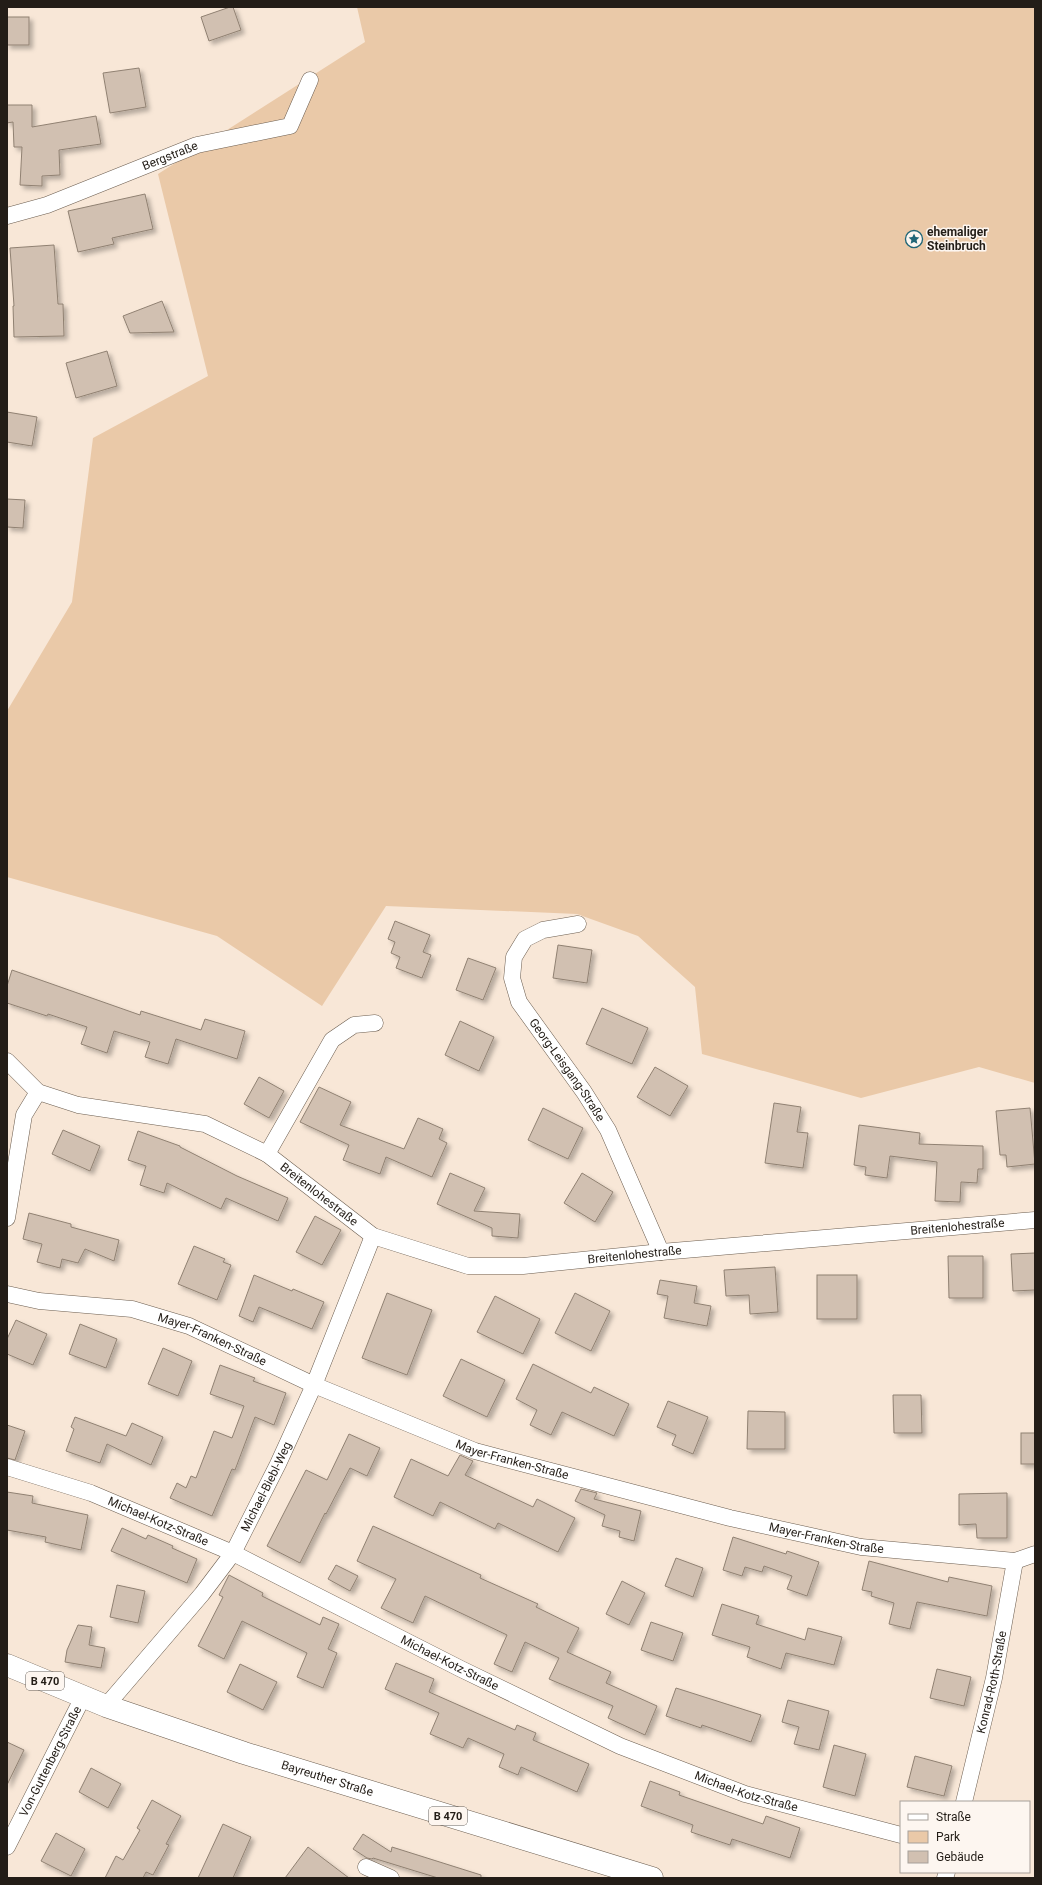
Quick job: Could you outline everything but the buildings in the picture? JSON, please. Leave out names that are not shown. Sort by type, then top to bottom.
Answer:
[{"type":"main road","name":"Bayreuther Straße","points":[[7,1665],[106,1706],[244,1753],[652,1878]]},
{"type":"street","name":"Bergstraße","points":[[7,216],[47,205],[197,145],[290,126],[310,80]]},
{"type":"street","name":"Georg-Leisgang-Straße","points":[[578,924],[543,930],[525,939],[514,957],[512,978],[519,1002],[584,1092],[608,1130],[660,1252]]},
{"type":"street","points":[[267,1154],[332,1040],[354,1025],[375,1023]]},
{"type":"street","name":"Breitenlohestraße","points":[[7,1061],[38,1092],[78,1105],[205,1124],[267,1154],[373,1236],[468,1266],[523,1266],[660,1252],[1035,1220]]},
{"type":"street","points":[[7,1218],[24,1115],[38,1092]]},
{"type":"street","name":"Michael-Biebl-Weg","points":[[106,1706],[202,1594],[233,1553],[278,1464],[314,1385],[373,1236]]},
{"type":"street","name":"Mayer-Franken-Straße","points":[[7,1294],[39,1301],[132,1309],[189,1326],[314,1385],[475,1451],[730,1518],[861,1547],[1015,1561],[1035,1554]]},
{"type":"street","name":"Michael-Kotz-Straße","points":[[7,1467],[91,1493],[233,1553],[461,1669],[620,1746],[745,1794],[900,1835]]},
{"type":"street","name":"Konrad-Roth-Straße","points":[[964,1801],[994,1678],[1015,1561]]},
{"type":"street","name":"Von-Guttenberg-Straße","points":[[9,1837],[83,1697]]},
{"type":"street","points":[[366,1867],[391,1878]]},
{"type":"green space","points":[[357,7],[1035,7],[1035,1083],[979,1067],[861,1098],[702,1054],[695,987],[638,936],[577,914],[386,906],[322,1006],[217,936],[7,877],[7,711],[72,602],[93,438],[208,376],[158,174],[365,42]]},
{"type":"place","name":"ehemaliger Steinbruch","points":[[914,239]]}]
